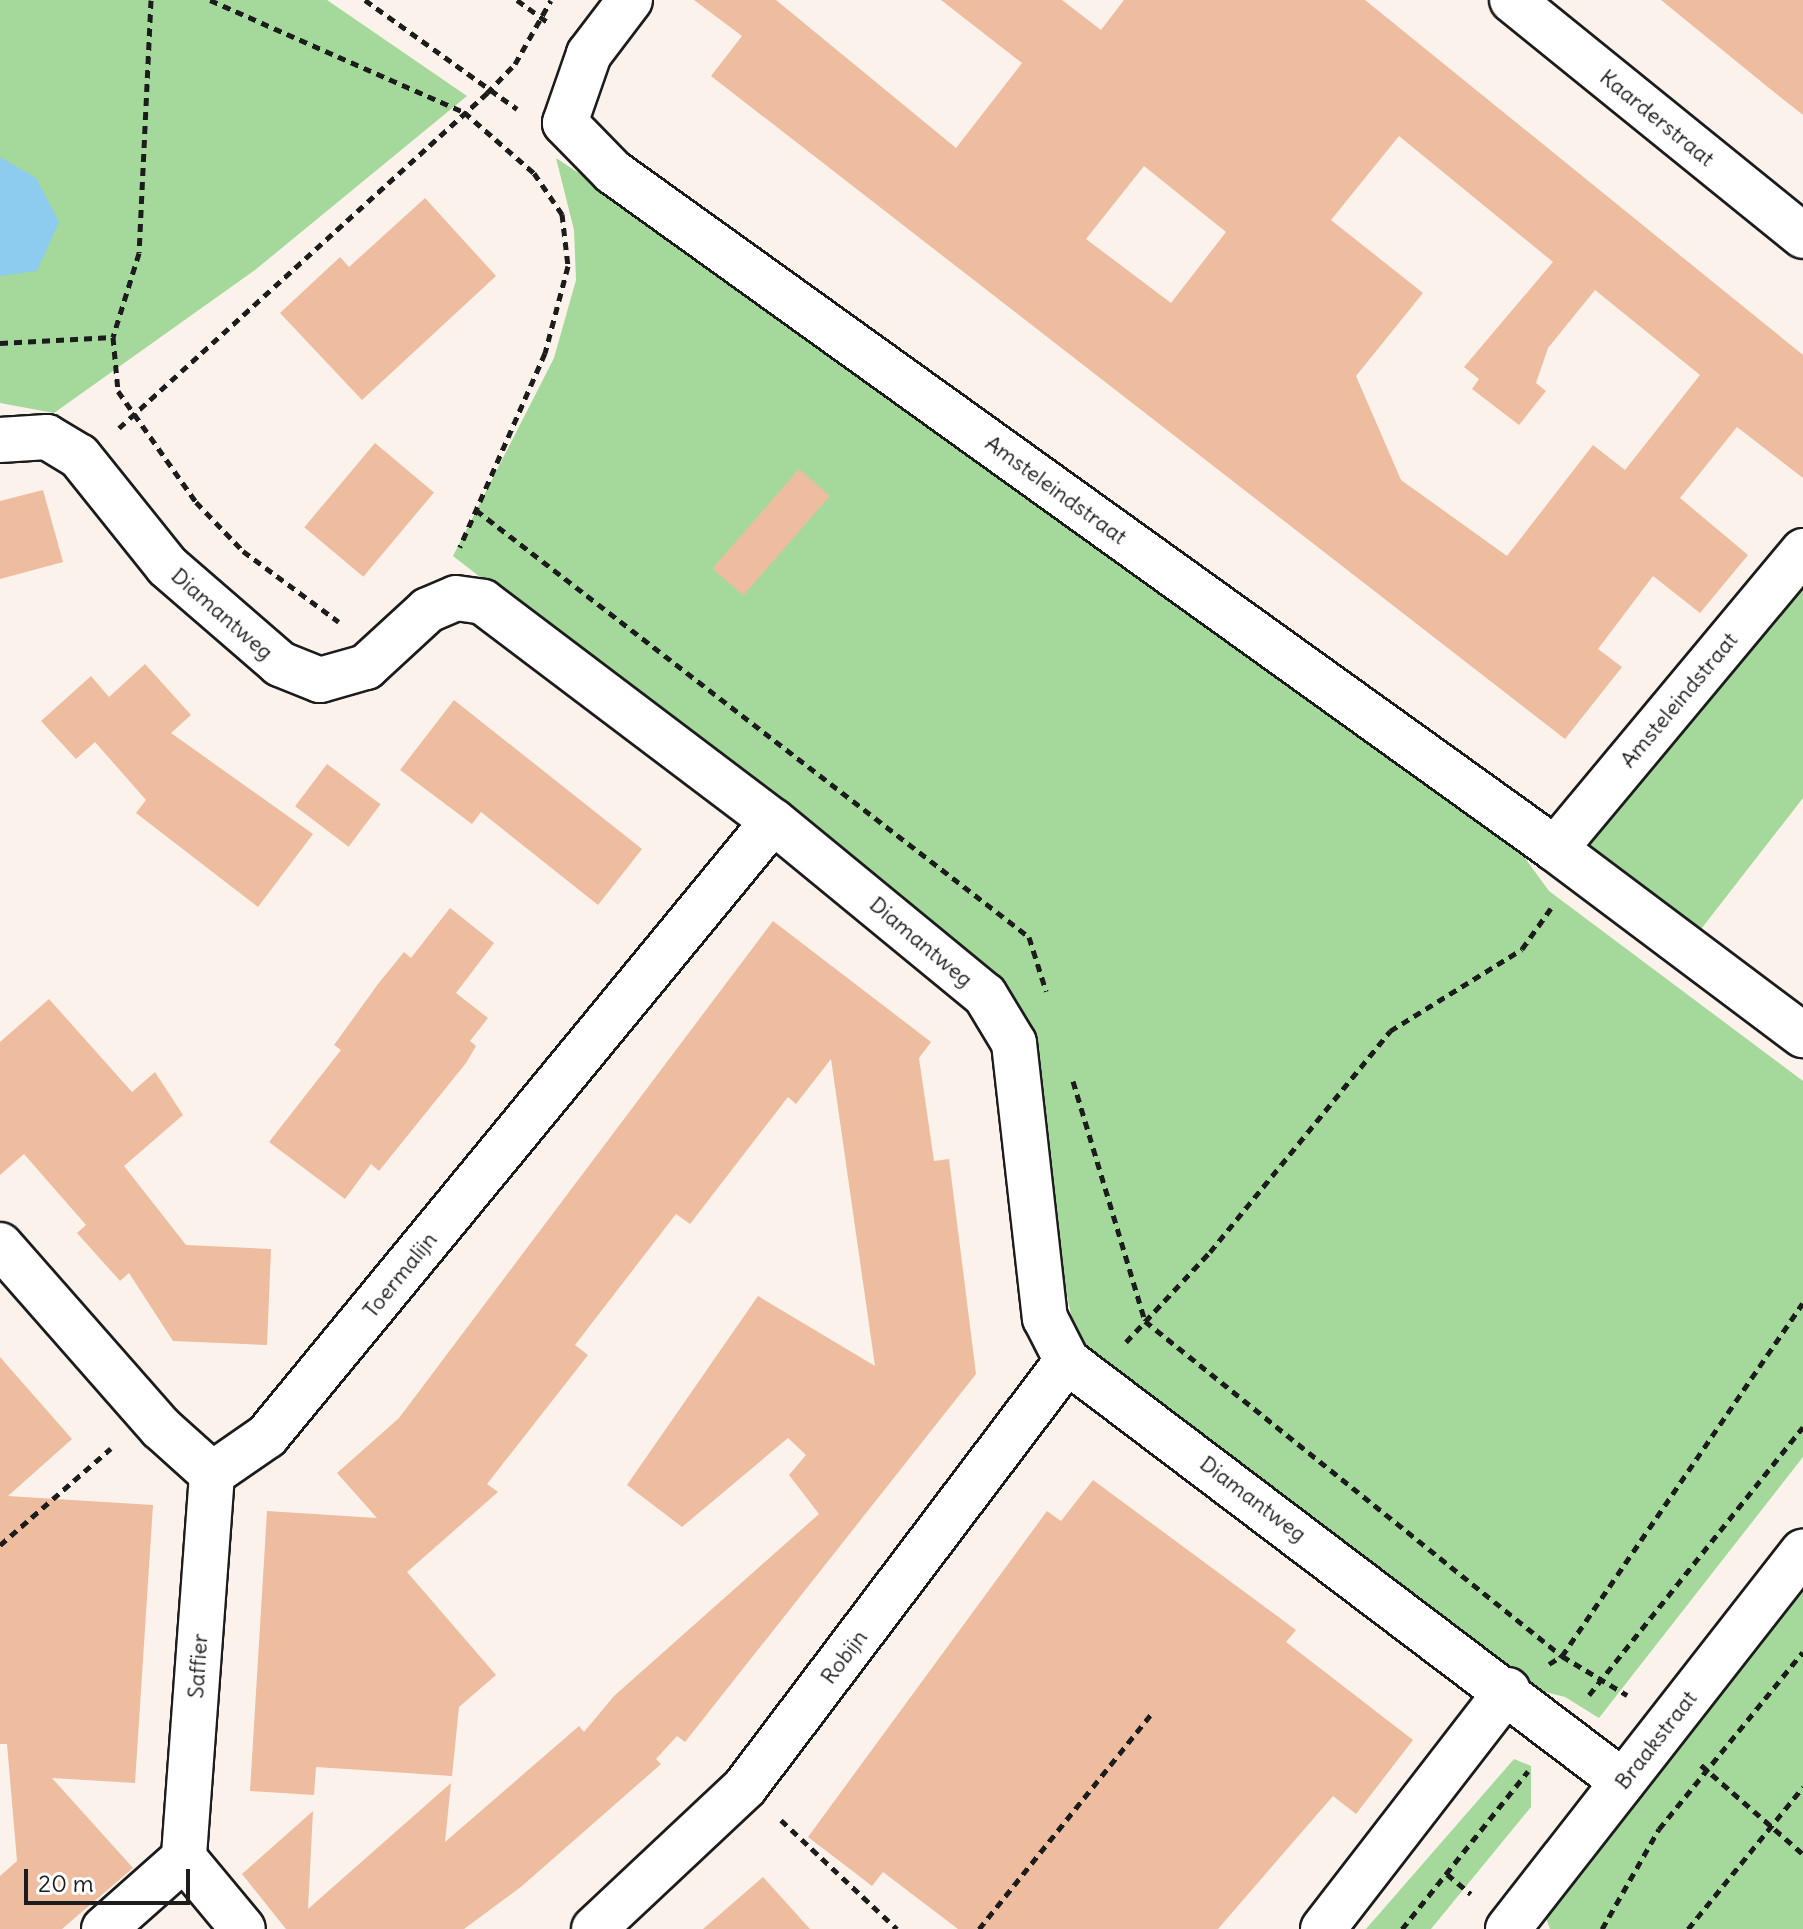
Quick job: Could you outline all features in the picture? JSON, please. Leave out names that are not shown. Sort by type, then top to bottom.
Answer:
[{"type":"street","points":[[565,123],[589,54],[630,0]]},
{"type":"street","name":"Kaarderstraat","points":[[1512,0],[1803,236]]},
{"type":"street","name":"Amsteleindstraat","points":[[565,123],[613,172],[1567,858],[1803,1035]]},
{"type":"street","name":"Diamantweg","points":[[0,440],[47,437],[79,456],[167,566],[280,664],[320,680],[366,667],[389,650],[428,610],[456,598],[483,602],[773,821],[985,995],[1014,1043],[1045,1318],[1080,1370],[1508,1690],[1623,1782]]},
{"type":"street","name":"Amsteleindstraat","points":[[1567,858],[1803,551]]},
{"type":"street","name":"Toermalijn","points":[[212,1474],[267,1436],[773,821]]},
{"type":"street","points":[[0,1245],[149,1415],[212,1474]]},
{"type":"street","name":"Robijn","points":[[594,1929],[745,1787],[1080,1370]]},
{"type":"street","name":"Saffier","points":[[184,1858],[212,1474]]},
{"type":"street","name":"Braakstraat","points":[[1510,1928],[1803,1551]]},
{"type":"street","points":[[1323,1929],[1508,1690]]},
{"type":"street","points":[[104,1929],[184,1858],[243,1929]]},
{"type":"path","points":[[151,0],[139,253],[113,337],[118,391],[134,418],[243,551],[308,605],[389,650]]},
{"type":"path","points":[[210,0],[464,112],[534,173],[562,214],[568,266],[545,353],[452,565],[456,598]]},
{"type":"path","points":[[365,0],[487,93],[565,123]]},
{"type":"path","points":[[79,456],[134,418],[487,93],[515,64],[551,0]]},
{"type":"path","points":[[0,343],[113,337]]},
{"type":"path","points":[[476,510],[1029,937],[1047,996]]},
{"type":"path","points":[[1080,1370],[1145,1321],[1390,1031],[1522,949],[1567,858]]},
{"type":"path","points":[[1069,1070],[1145,1321],[1562,1656],[1604,1675],[1665,1729],[1709,1774],[1803,1854]]},
{"type":"path","points":[[1508,1690],[1562,1656],[1803,1303]]},
{"type":"path","points":[[0,1545],[149,1415]]},
{"type":"path","points":[[1402,1929],[1803,1427]]},
{"type":"path","points":[[1602,1929],[1659,1829],[1709,1774],[1803,1652]]},
{"type":"path","points":[[979,1929],[1153,1712]]},
{"type":"path","points":[[745,1787],[897,1929]]},
{"type":"path","points":[[1688,1929],[1803,1787]]},
{"type":"green space","points":[[0,0],[327,0],[467,96],[255,270],[54,413],[0,403]]},
{"type":"green space","points":[[556,158],[736,277],[1508,835],[1549,891],[1803,1081],[1803,1457],[1599,1718],[1565,1697],[1526,1687],[1077,1342],[1050,1217],[965,954],[453,556],[554,358],[576,280],[574,230]]},
{"type":"green space","points":[[1803,561],[1803,798],[1691,942],[1591,872],[1583,840]]},
{"type":"green space","points":[[1803,1588],[1803,1929],[1550,1929],[1546,1918]]},
{"type":"green space","points":[[1514,1759],[1531,1766],[1531,1807],[1431,1929],[1366,1929]]},
{"type":"water","points":[[0,157],[36,178],[59,222],[37,271],[0,276]]},
{"type":"building","points":[[694,0],[776,0],[956,148],[1022,63],[941,0],[1062,0],[1101,30],[1124,0],[1365,0],[1803,355],[1803,478],[1737,427],[1680,498],[1748,555],[1700,613],[1653,576],[1598,649],[1622,667],[1565,739],[711,76],[742,36]],"holes":[[[1399,136],[1553,262],[1464,367],[1479,379],[1472,389],[1519,425],[1546,391],[1536,383],[1548,348],[1595,290],[1700,375],[1625,470],[1593,445],[1507,556],[1401,480],[1356,376],[1423,293],[1331,220]],[[1144,166],[1226,232],[1171,303],[1086,239]]]},
{"type":"building","points":[[1661,0],[1803,0],[1803,115],[1769,88]]},
{"type":"building","points":[[425,198],[496,276],[362,400],[280,313],[340,257],[349,267]]},
{"type":"building","points":[[375,443],[434,492],[363,577],[304,527]]},
{"type":"building","points":[[799,469],[830,496],[743,596],[712,569]]},
{"type":"building","points":[[43,490],[63,562],[0,579],[0,501]]},
{"type":"building","points":[[145,664],[191,715],[171,733],[313,834],[258,907],[136,813],[146,800],[95,742],[76,759],[41,721],[91,676],[109,697]]},
{"type":"building","points":[[454,700],[642,849],[598,905],[481,812],[472,824],[400,770]]},
{"type":"building","points":[[327,764],[381,804],[349,847],[295,806]]},
{"type":"building","points":[[450,908],[494,943],[456,993],[488,1018],[470,1041],[476,1046],[466,1063],[379,1171],[371,1164],[345,1199],[269,1142],[341,1050],[334,1045],[378,984],[404,952],[411,958]]},
{"type":"building","points":[[773,921],[931,1042],[919,1058],[934,1161],[949,1159],[976,1374],[685,1742],[677,1736],[656,1759],[661,1764],[522,1886],[464,1929],[286,1929],[242,1874],[313,1811],[308,1909],[451,1783],[445,1842],[579,1726],[584,1732],[614,1696],[819,1514],[789,1475],[806,1455],[788,1438],[682,1527],[627,1485],[758,1296],[875,1366],[831,1059],[796,1104],[788,1097],[690,1224],[676,1214],[575,1345],[588,1355],[487,1484],[498,1492],[407,1572],[496,1675],[459,1707],[452,1776],[316,1767],[314,1795],[250,1791],[267,1511],[377,1518],[337,1473],[399,1418]]},
{"type":"building","points":[[49,999],[132,1092],[155,1072],[183,1115],[124,1166],[186,1245],[271,1249],[267,1345],[173,1341],[129,1273],[120,1281],[77,1233],[86,1225],[24,1154],[0,1175],[0,1042]]},
{"type":"building","points":[[0,1357],[72,1439],[8,1496],[153,1505],[135,1783],[52,1778],[133,1868],[62,1929],[0,1929],[0,1876],[17,1861],[7,1744],[0,1744]]},
{"type":"building","points":[[1093,1480],[1296,1630],[1286,1642],[1413,1740],[1356,1814],[1333,1796],[1218,1929],[958,1929],[883,1872],[872,1886],[808,1837],[1047,1511],[1061,1521]]},
{"type":"building","points":[[763,1877],[810,1929],[703,1929]]}]
